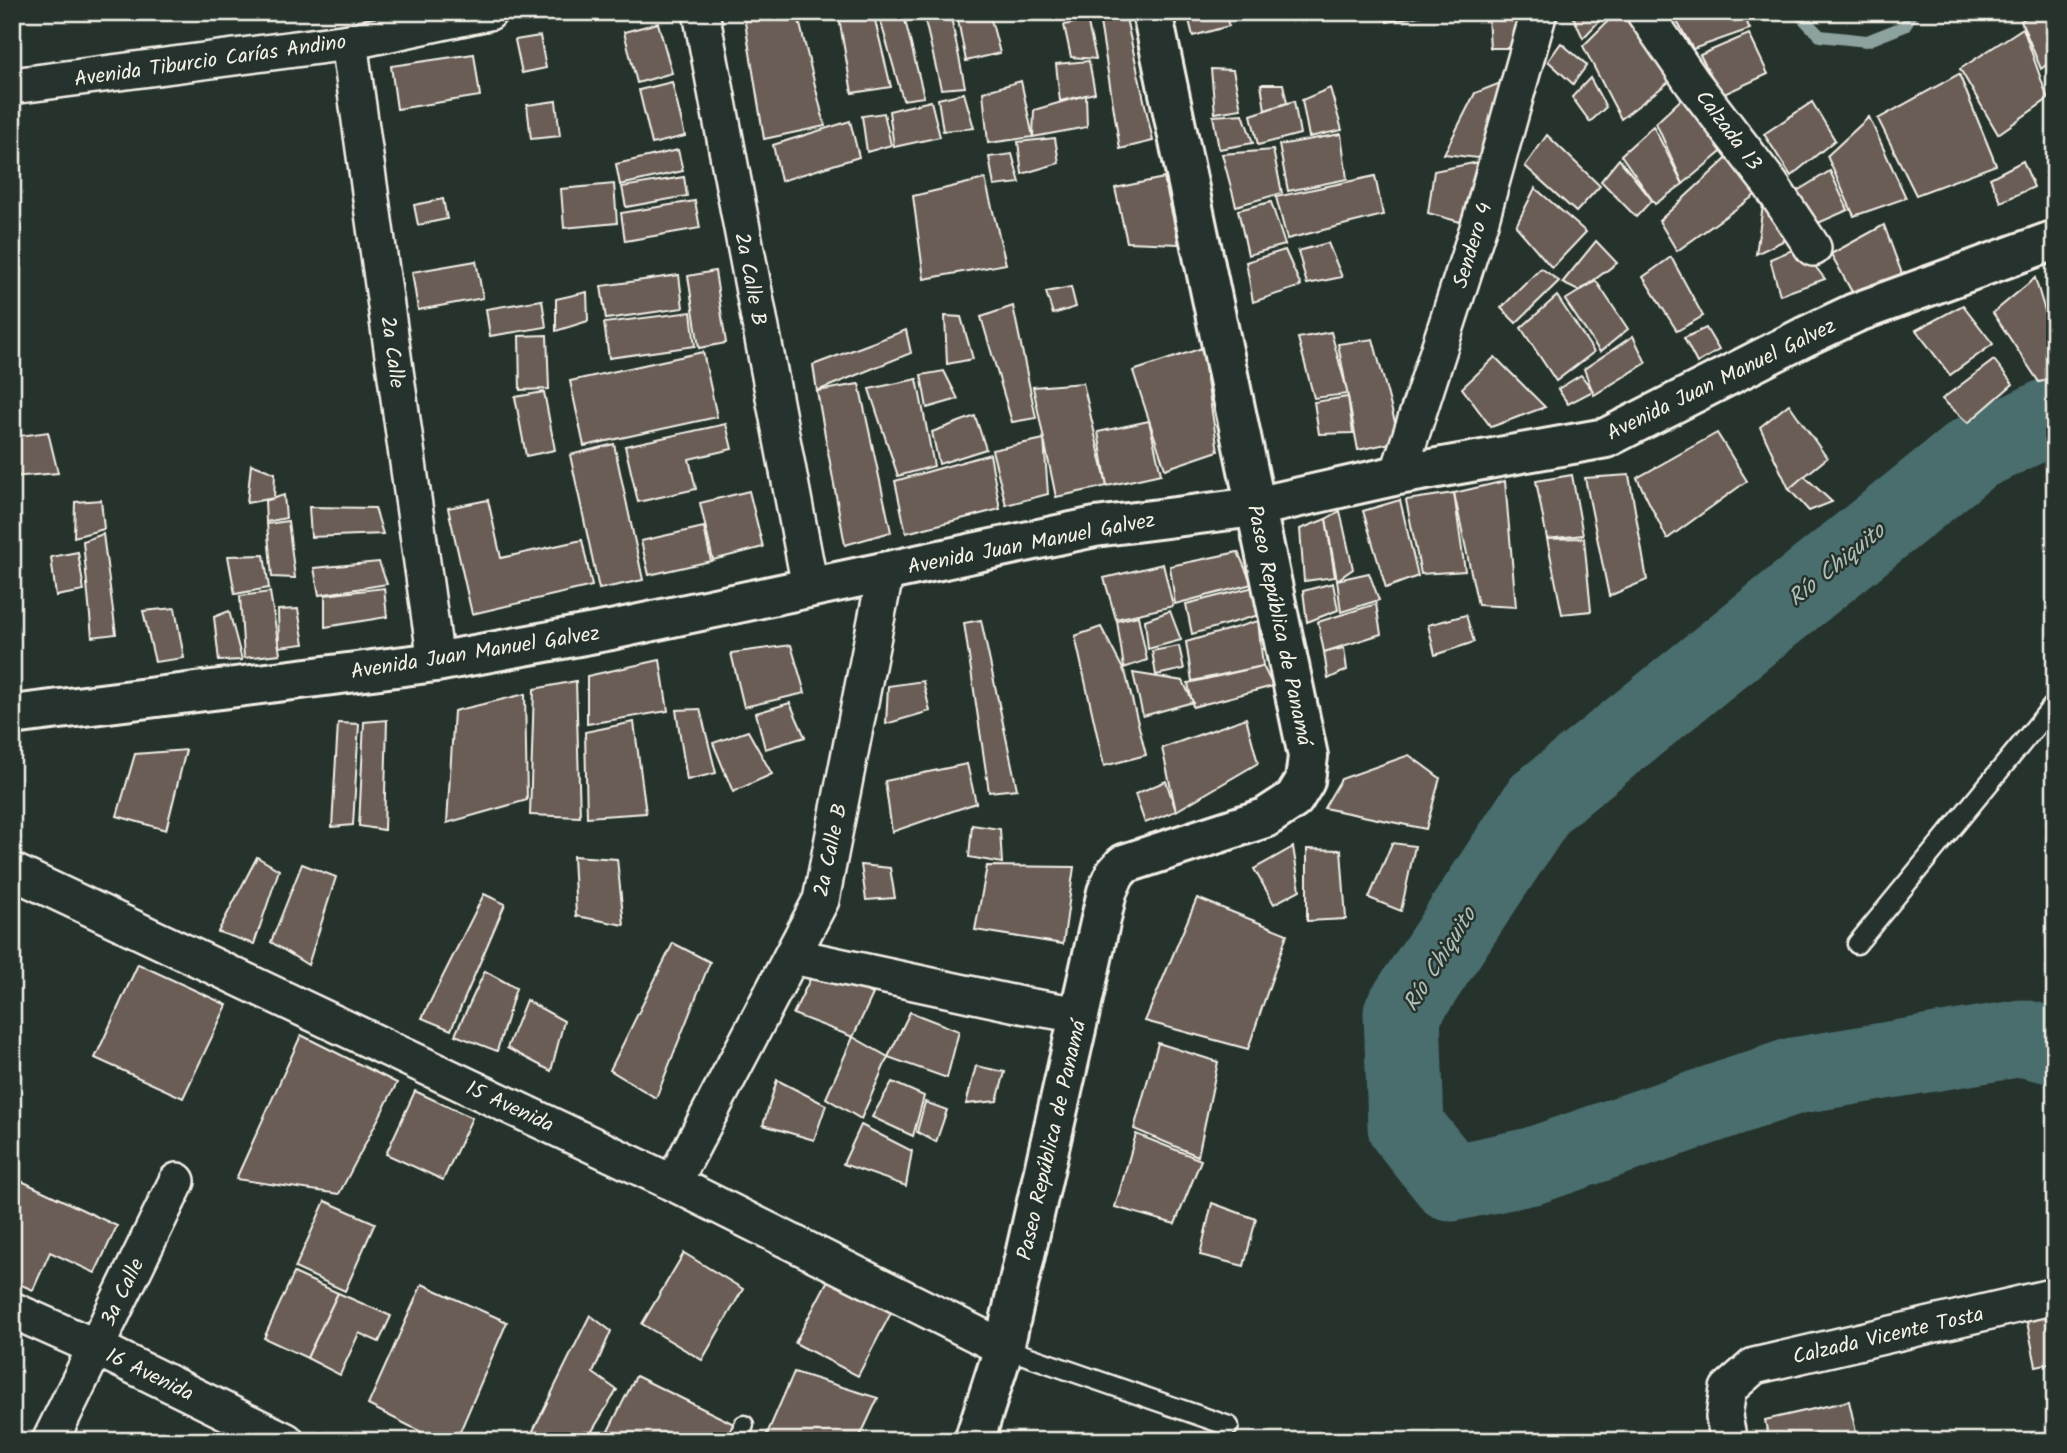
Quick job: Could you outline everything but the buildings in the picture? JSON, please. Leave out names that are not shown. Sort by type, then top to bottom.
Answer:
[{"type":"street","name":"Avenida Tiburcio Carías Andino","points":[[12,86],[349,42],[489,12]]},
{"type":"street","name":"2a Calle B","points":[[701,12],[810,587]]},
{"type":"street","name":"Paseo República de Panamá","points":[[974,1441],[1004,1348],[1107,892],[1115,874],[1124,864],[1265,817],[1294,799],[1305,780],[1308,756],[1152,12]]},
{"type":"street","name":"Sendero 4","points":[[1398,475],[1481,219],[1539,12]]},
{"type":"street","name":"Calzada 13","points":[[1644,12],[1692,82],[1772,186],[1813,248]]},
{"type":"street","name":"2a Calle","points":[[349,42],[436,662]]},
{"type":"street","name":"Avenida Juan Manuel Galvez","points":[[12,715],[436,662],[611,630],[1095,527],[1255,507],[1398,475],[1606,438],[1855,313],[2055,240]]},
{"type":"street","name":"2a Calle B","points":[[673,1183],[821,900],[886,570]]},
{"type":"street","name":"15 Avenida","points":[[12,871],[673,1183],[1004,1348]]},
{"type":"street","points":[[792,956],[1080,1015]]},
{"type":"street","name":"3a Calle","points":[[50,1441],[177,1181]]},
{"type":"street","name":"Calzada Vicente Tosta","points":[[1729,1441],[1724,1417],[1728,1389],[1754,1366],[2055,1296]]},
{"type":"street","name":"16 Avenida","points":[[12,1310],[95,1347],[286,1441]]},
{"type":"lane","points":[[1857,944],[2055,703]]},
{"type":"lane","points":[[1004,1348],[1228,1426]]},
{"type":"waterway","points":[[1797,12],[1820,36],[1867,41],[1905,26],[1912,12]]},
{"type":"waterway","name":"Río Chiquito","points":[[2055,414],[1972,454],[1541,802],[1402,1013],[1406,1127],[1451,1183],[1532,1166],[1794,1076],[2022,1038],[2055,1046]]}]
